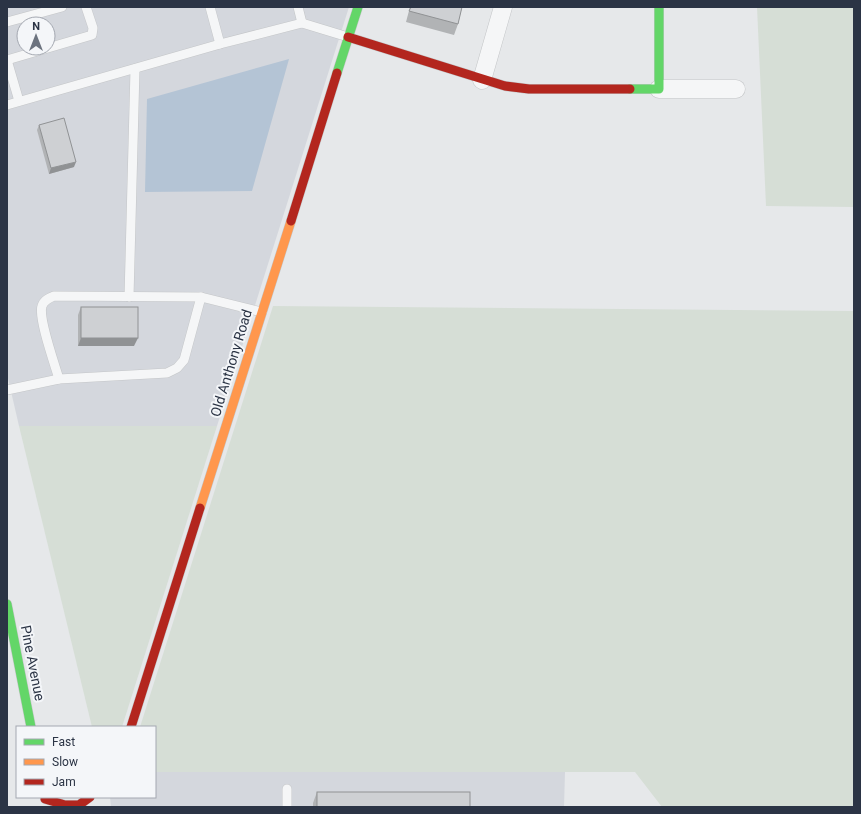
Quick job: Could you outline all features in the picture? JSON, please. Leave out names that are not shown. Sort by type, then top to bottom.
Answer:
[{"type":"main road","name":"Old Anthony Road","points":[[131,726],[358,7]]},
{"type":"main road","points":[[348,37],[505,86],[529,90],[659,89],[659,7]]},
{"type":"main road","name":"Pine Avenue","points":[[7,604],[31,726]]},
{"type":"main road","points":[[45,801],[65,805],[79,805],[95,799]]},
{"type":"street","points":[[482,80],[503,7]]},
{"type":"street","points":[[659,89],[736,90]]},
{"type":"lane","points":[[7,22],[62,7]]},
{"type":"lane","points":[[19,101],[7,60],[92,35],[93,28],[86,7]]},
{"type":"lane","points":[[210,7],[220,44]]},
{"type":"lane","points":[[298,7],[302,23]]},
{"type":"lane","points":[[7,105],[220,44],[302,23],[348,37]]},
{"type":"lane","points":[[130,297],[135,69]]},
{"type":"lane","points":[[59,379],[42,320],[42,305],[47,299],[54,296],[201,297],[262,312]]},
{"type":"lane","points":[[7,390],[59,379],[167,373],[177,368],[184,360],[201,297]]},
{"type":"lane","points":[[287,789],[287,807]]},
{"type":"shaded area","points":[[7,7],[349,7],[217,426],[19,426],[7,374]]},
{"type":"shaded area","points":[[757,7],[854,7],[854,207],[766,206]]},
{"type":"shaded area","points":[[273,306],[854,311],[854,807],[662,807],[635,772],[156,772],[156,726],[140,726]]},
{"type":"shaded area","points":[[19,426],[217,426],[122,726],[92,726]]},
{"type":"shaded area","points":[[156,772],[565,772],[564,807],[111,807],[110,798],[156,798]]},
{"type":"water","points":[[289,59],[252,191],[145,192],[147,99]]},
{"type":"building","points":[[411,7],[462,7],[458,24],[409,11]]},
{"type":"building","points":[[64,118],[76,162],[51,168],[39,125]]},
{"type":"building","points":[[81,307],[138,307],[138,338],[81,338]]},
{"type":"building","points":[[317,792],[470,792],[470,807],[317,807]]},
{"type":"traffic: fast","points":[[337,73],[358,7]]},
{"type":"traffic: fast","points":[[630,89],[659,89],[659,7]]},
{"type":"traffic: fast","points":[[7,604],[31,726]]},
{"type":"traffic: slow","points":[[200,508],[291,221]]},
{"type":"traffic: jam","points":[[348,37],[505,86],[529,89],[630,89]]},
{"type":"traffic: jam","points":[[291,221],[337,73]]},
{"type":"traffic: jam","points":[[131,726],[200,508]]},
{"type":"traffic: jam","points":[[45,799],[65,805],[79,805],[89,798]]}]
